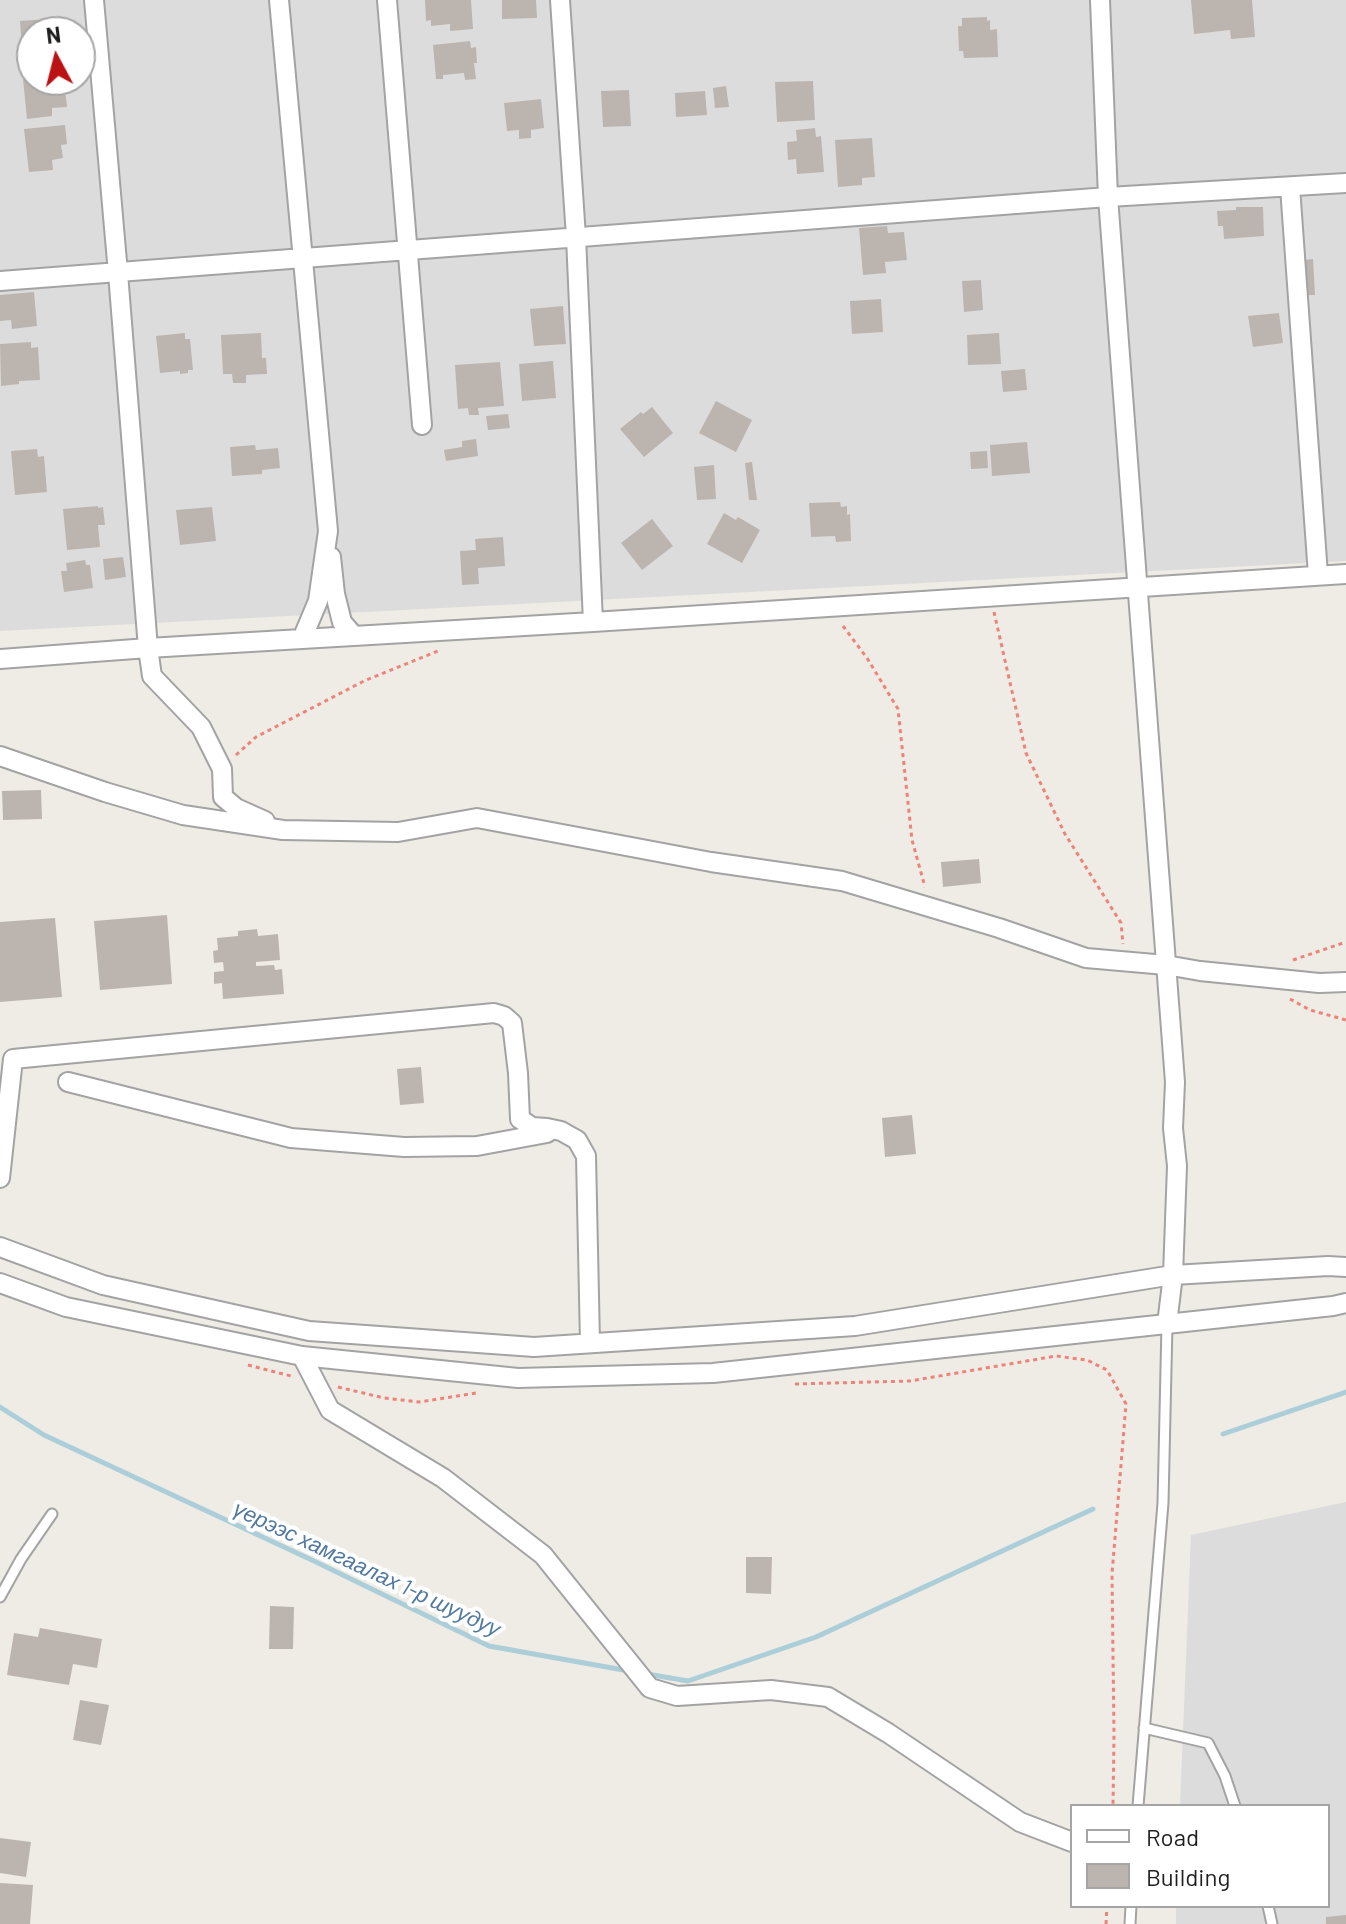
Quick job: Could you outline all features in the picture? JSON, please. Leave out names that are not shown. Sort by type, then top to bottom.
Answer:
[{"type":"street","points":[[94,0],[152,676],[201,727],[222,769],[223,797],[236,808],[283,830]]},
{"type":"street","points":[[279,0],[335,594],[342,622],[354,636]]},
{"type":"street","points":[[387,0],[422,425]]},
{"type":"street","points":[[560,0],[576,237],[593,622]]},
{"type":"street","points":[[1100,0],[1108,197],[1175,1082],[1173,1128],[1177,1166],[1173,1275],[1167,1324]]},
{"type":"street","points":[[0,281],[1108,197],[1346,183]]},
{"type":"street","points":[[1290,187],[1318,575]]},
{"type":"street","points":[[302,639],[318,601],[328,531]]},
{"type":"street","points":[[0,659],[1346,574]]},
{"type":"street","points":[[0,756],[183,815],[283,830],[398,832],[477,818],[695,860],[842,881],[999,928],[1086,958],[1319,983],[1346,982]]},
{"type":"street","points":[[0,1178],[6,1057],[494,1013],[512,1023],[520,1119],[532,1127],[561,1131],[577,1140],[586,1156],[590,1343]]},
{"type":"street","points":[[68,1082],[291,1138],[404,1147],[477,1146],[561,1131]]},
{"type":"street","points":[[0,1247],[103,1285],[309,1331],[534,1347],[855,1326],[1173,1275],[1346,1267]]},
{"type":"street","points":[[0,1283],[66,1307],[302,1356],[518,1378],[713,1373],[1346,1303]]},
{"type":"street","points":[[302,1356],[330,1410],[443,1478],[543,1555],[650,1688],[677,1696],[771,1690],[828,1697],[1020,1822],[1070,1841]]},
{"type":"lane","points":[[1138,1804],[1163,1503],[1167,1324]]},
{"type":"lane","points":[[0,1597],[16,1566],[52,1514]]},
{"type":"lane","points":[[1144,1728],[1208,1743],[1225,1776],[1234,1804]]},
{"type":"path","points":[[990,597],[1026,753],[1065,834],[1121,923],[1126,962]]},
{"type":"path","points":[[828,607],[867,658],[898,709],[912,840],[931,908]]},
{"type":"path","points":[[222,769],[256,737],[364,681],[447,647]]},
{"type":"path","points":[[786,1384],[910,1381],[1056,1356],[1087,1360],[1107,1370],[1126,1404],[1112,1574],[1113,1804]]},
{"type":"path","points":[[238,1363],[384,1398],[419,1402],[476,1393]]},
{"type":"shaded area","points":[[0,0],[1346,0],[1346,561],[0,631]]},
{"type":"shaded area","points":[[1346,1502],[1346,1924],[1176,1924],[1176,1908],[1330,1908],[1330,1804],[1180,1804],[1191,1535]]},
{"type":"building","points":[[425,0],[471,0],[473,29],[450,31],[450,24],[431,26],[431,20],[426,21]]},
{"type":"building","points":[[502,0],[536,0],[537,18],[502,19]]},
{"type":"building","points":[[1191,0],[1252,0],[1255,37],[1231,39],[1230,30],[1194,34]]},
{"type":"building","points":[[987,17],[990,30],[997,29],[998,57],[964,58],[963,51],[959,51],[958,26],[962,26],[962,18]]},
{"type":"building","points":[[470,41],[471,48],[476,47],[476,79],[465,80],[464,73],[443,75],[443,79],[436,79],[433,45]]},
{"type":"building","points":[[813,81],[815,120],[777,122],[775,82]]},
{"type":"building","points":[[726,86],[729,107],[715,108],[713,88]]},
{"type":"building","points":[[629,90],[631,126],[603,127],[601,91]]},
{"type":"building","points":[[705,91],[707,115],[676,117],[675,93]]},
{"type":"building","points":[[25,96],[66,96],[67,107],[52,108],[52,116],[27,119]]},
{"type":"building","points":[[541,99],[544,128],[531,130],[531,138],[519,139],[519,130],[507,131],[504,103]]},
{"type":"building","points":[[65,125],[67,144],[61,145],[63,158],[52,160],[53,170],[29,172],[24,129]]},
{"type":"building","points":[[815,128],[816,137],[821,136],[824,172],[797,174],[796,159],[788,160],[787,142],[797,141],[796,130]]},
{"type":"building","points":[[872,138],[875,177],[862,178],[862,185],[838,187],[835,140]]},
{"type":"building","points":[[1236,207],[1263,207],[1264,236],[1224,239],[1223,226],[1218,226],[1217,211],[1236,210]]},
{"type":"building","points":[[887,226],[888,233],[904,232],[907,260],[885,262],[886,273],[863,275],[859,228]]},
{"type":"building","points":[[1313,259],[1315,295],[1307,295],[1303,260]]},
{"type":"building","points":[[981,280],[983,310],[964,312],[962,281]]},
{"type":"building","points":[[34,292],[37,326],[12,329],[11,320],[0,321],[0,295]]},
{"type":"building","points":[[881,299],[883,332],[852,334],[850,301]]},
{"type":"building","points":[[563,306],[566,344],[534,346],[530,309]]},
{"type":"building","points":[[1279,313],[1283,343],[1253,347],[1248,316]]},
{"type":"building","points":[[185,333],[185,339],[190,339],[193,370],[180,374],[180,371],[160,373],[156,336]]},
{"type":"building","points":[[261,333],[262,358],[266,358],[267,374],[246,375],[246,383],[233,383],[232,374],[223,374],[221,335]]},
{"type":"building","points":[[999,333],[1001,364],[968,365],[967,335]]},
{"type":"building","points":[[31,342],[31,348],[38,347],[40,380],[1,386],[0,344]]},
{"type":"building","points":[[553,361],[556,398],[522,401],[519,364]]},
{"type":"building","points":[[500,362],[504,406],[478,408],[479,415],[469,415],[468,408],[458,409],[455,365]]},
{"type":"building","points":[[1025,369],[1027,390],[1003,392],[1001,371]]},
{"type":"building","points":[[716,401],[752,420],[736,452],[699,433]]},
{"type":"building","points":[[652,407],[673,433],[644,457],[620,429]]},
{"type":"building","points":[[508,414],[510,428],[488,430],[486,416]]},
{"type":"building","points":[[476,439],[478,456],[446,461],[444,450],[462,447],[462,441]]},
{"type":"building","points":[[1027,442],[1030,473],[992,476],[990,445]]},
{"type":"building","points":[[255,445],[256,450],[278,448],[280,468],[262,470],[262,474],[232,476],[230,447]]},
{"type":"building","points":[[37,449],[38,457],[44,456],[47,492],[15,495],[11,451]]},
{"type":"building","points":[[987,451],[988,468],[971,469],[970,452]]},
{"type":"building","points":[[752,462],[757,500],[749,500],[745,463]]},
{"type":"building","points":[[714,465],[716,499],[697,500],[694,467]]},
{"type":"building","points":[[840,502],[841,507],[847,506],[847,515],[850,514],[851,541],[836,542],[835,536],[811,537],[809,503]]},
{"type":"building","points":[[103,507],[105,525],[98,525],[100,547],[67,550],[63,509]]},
{"type":"building","points":[[212,507],[216,541],[180,545],[176,510]]},
{"type":"building","points":[[724,513],[760,530],[742,563],[707,544]]},
{"type":"building","points":[[652,519],[673,546],[642,570],[621,543]]},
{"type":"building","points":[[503,537],[505,566],[478,568],[479,584],[462,585],[460,551],[476,550],[475,539]]},
{"type":"building","points":[[123,557],[126,577],[105,580],[103,559]]},
{"type":"building","points":[[85,560],[86,565],[90,565],[93,588],[64,592],[61,571],[67,571],[66,563]]},
{"type":"building","points":[[41,790],[42,819],[3,820],[2,791]]},
{"type":"building","points":[[979,859],[981,883],[943,887],[941,862]]},
{"type":"building","points":[[167,915],[172,984],[100,990],[94,921]]},
{"type":"building","points":[[55,918],[62,997],[0,1002],[0,922]]},
{"type":"building","points":[[257,929],[258,936],[278,934],[280,960],[256,962],[256,966],[274,965],[275,970],[282,969],[284,994],[223,999],[222,983],[214,984],[214,972],[224,971],[223,962],[214,963],[213,951],[218,950],[217,938],[238,936],[238,931]]},
{"type":"building","points":[[421,1067],[424,1103],[400,1105],[397,1069]]},
{"type":"building","points":[[912,1115],[916,1154],[885,1157],[882,1118]]},
{"type":"building","points":[[746,1557],[772,1557],[771,1594],[746,1593]]},
{"type":"building","points":[[270,1606],[294,1607],[293,1649],[269,1649]]},
{"type":"building","points":[[40,1628],[102,1639],[97,1668],[73,1664],[69,1685],[7,1675],[14,1633],[38,1637]]},
{"type":"building","points":[[80,1700],[109,1705],[101,1745],[73,1740]]},
{"type":"building","points":[[0,1838],[31,1842],[26,1877],[0,1873]]},
{"type":"building","points":[[0,1883],[33,1885],[30,1924],[0,1924]]},
{"type":"building","points":[[1346,1915],[1346,1924],[1326,1924],[1326,1917]]},
{"type":"waterway","name":"үерээс хамгаалах 1-р шуудуу","points":[[1223,1434],[1346,1392]]},
{"type":"waterway","name":"үерээс хамгаалах 1-р шуудуу","points":[[0,1407],[44,1435],[489,1646],[629,1671]]},
{"type":"waterway","name":"үерээс хамгаалах 1-р шуудуу","points":[[647,1674],[688,1681],[816,1637],[1093,1509]]}]
